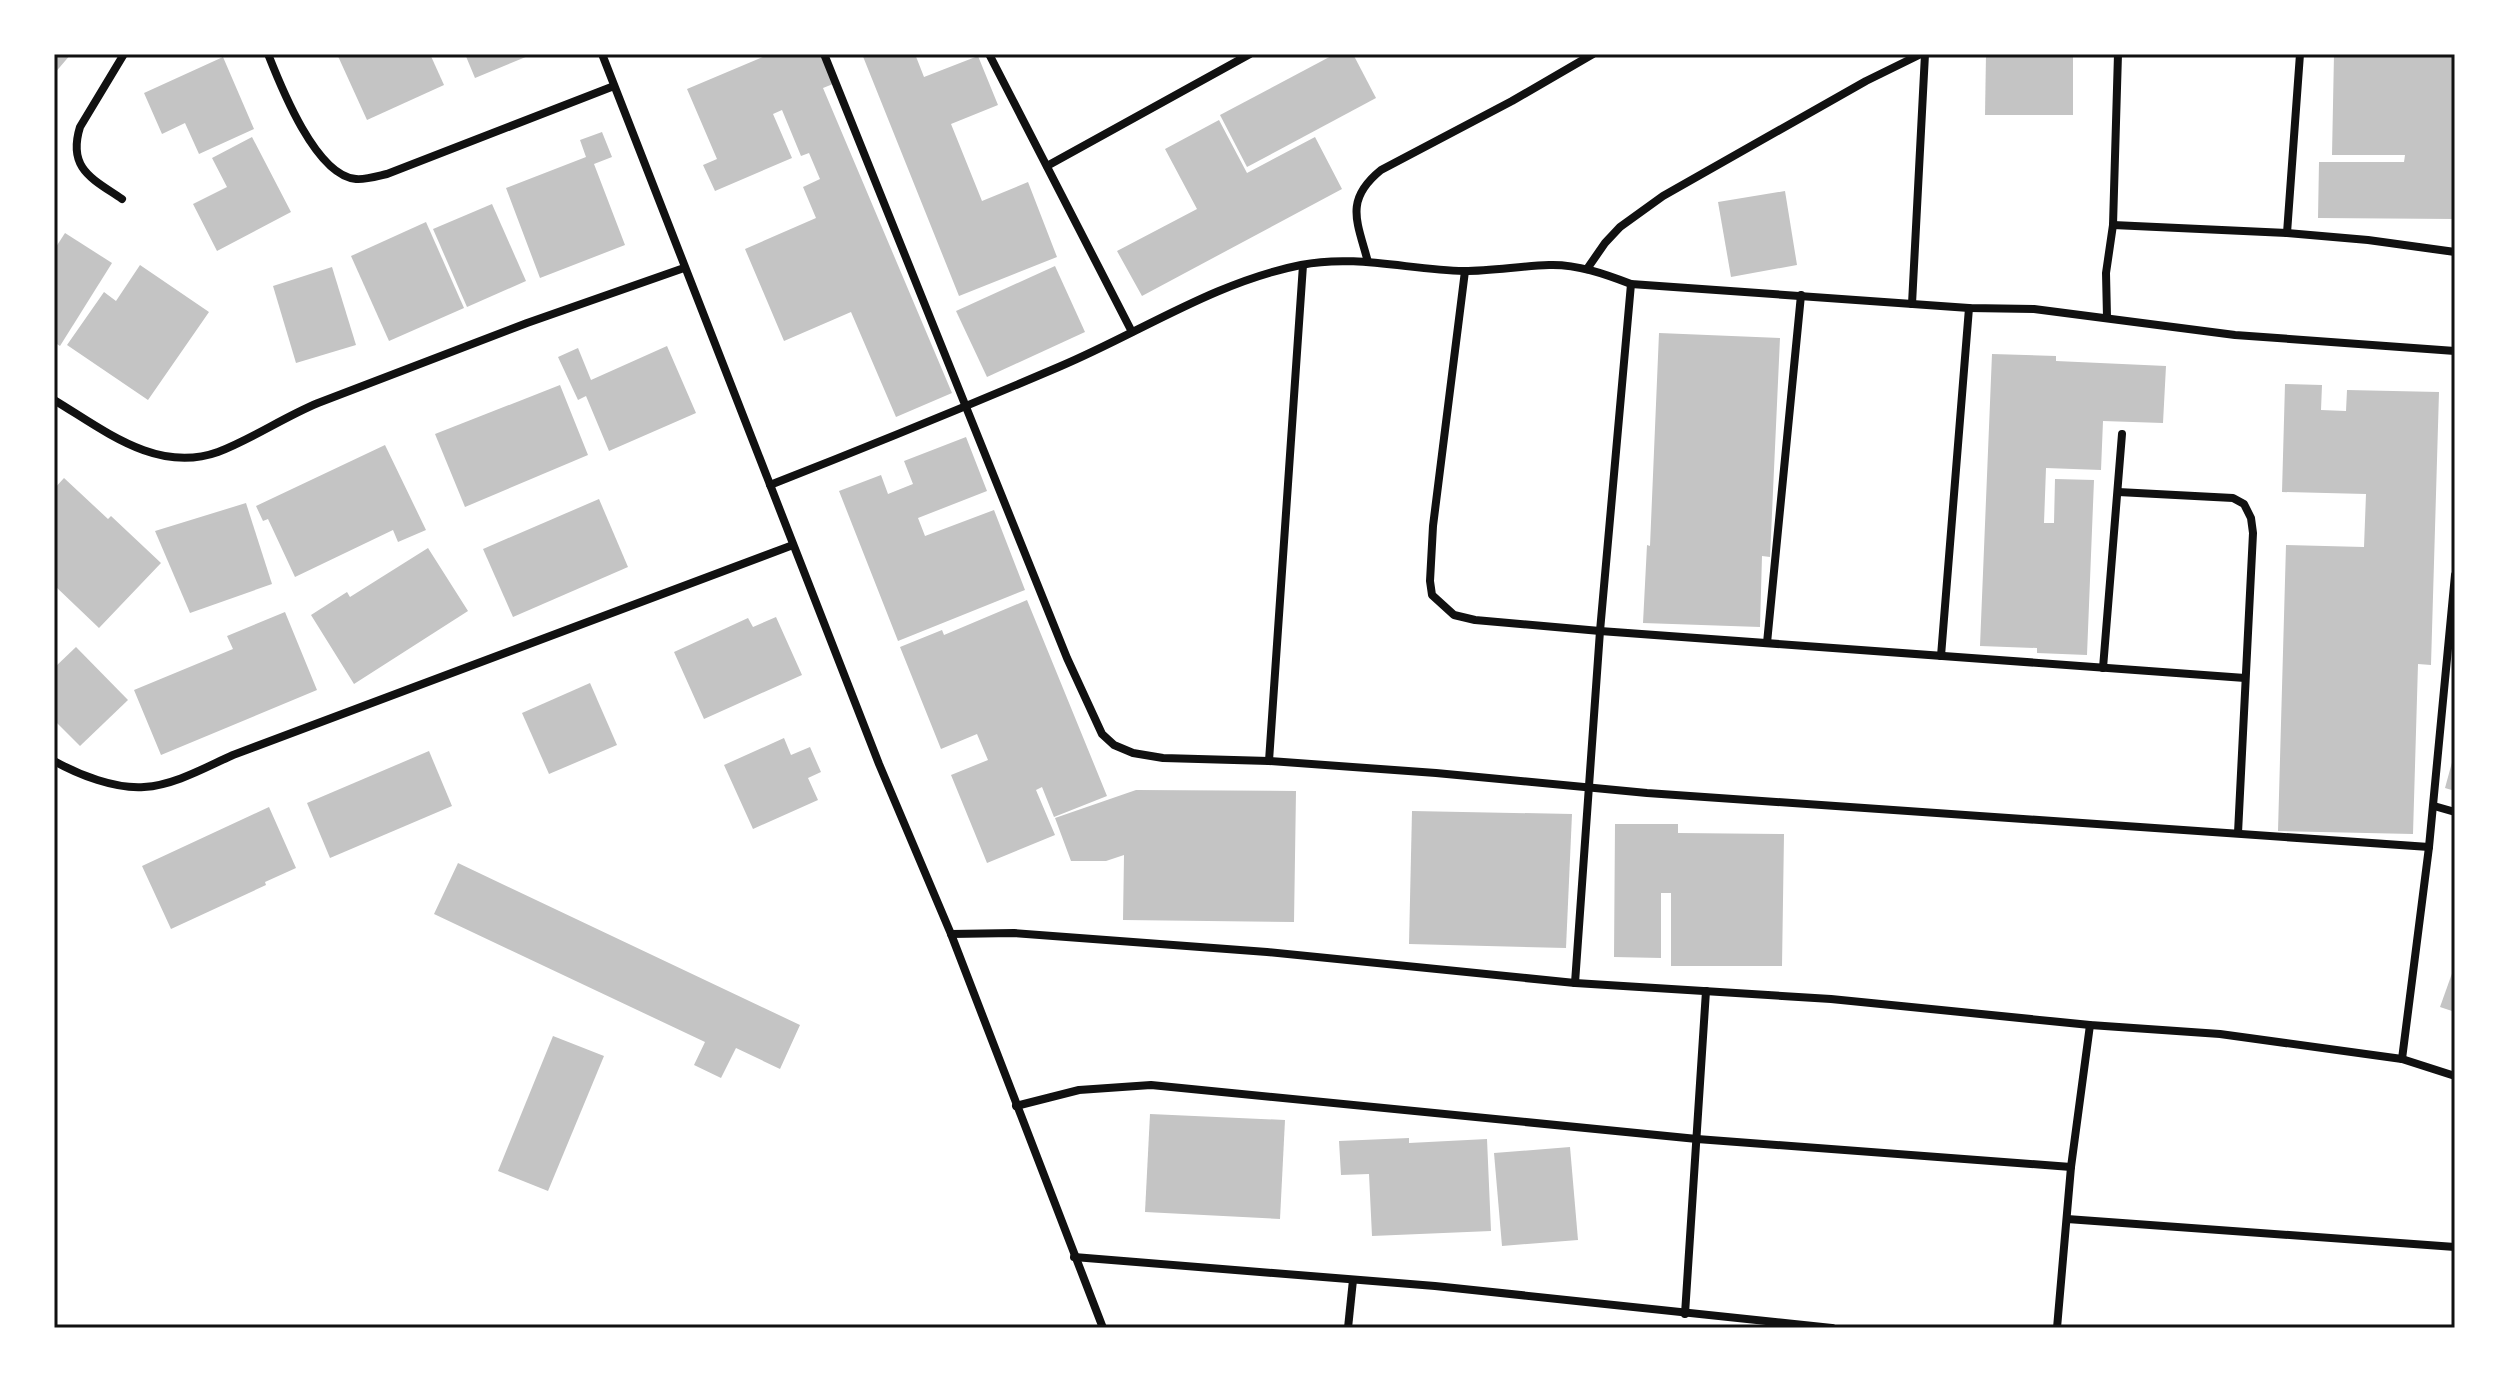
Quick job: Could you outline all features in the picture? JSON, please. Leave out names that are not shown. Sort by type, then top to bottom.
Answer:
[{"type":"street","points":[[122,199],[86,175],[80,165],[76,140],[80,127],[124,54]]},
{"type":"street","points":[[268,54],[288,103],[328,164],[342,175],[357,180],[387,174],[614,86]]},
{"type":"street","points":[[602,54],[879,764],[951,934],[1099,1327]]},
{"type":"street","points":[[824,54],[1085,699],[1102,734],[1114,745],[1133,753],[1163,758],[1269,761],[1588,788],[2429,847]]},
{"type":"street","points":[[989,54],[1132,332]]},
{"type":"street","points":[[1047,166],[1250,54]]},
{"type":"street","points":[[1368,262],[1355,214],[1358,197],[1366,183],[1381,170],[1593,54]]},
{"type":"street","points":[[1587,269],[1620,227],[1652,203],[1866,81],[1923,54],[1912,304]]},
{"type":"street","points":[[2107,317],[2106,273],[2113,225],[2118,54]]},
{"type":"street","points":[[2287,233],[2300,54]]},
{"type":"street","points":[[2113,225],[2287,233],[2455,252]]},
{"type":"street","points":[[770,485],[1063,365],[1212,293],[1303,265],[1368,262],[1465,271],[1551,265],[1587,269],[1631,284],[1969,308],[2034,309],[2235,335],[2455,351]]},
{"type":"street","points":[[1269,761],[1303,265]]},
{"type":"street","points":[[54,400],[138,449],[164,457],[191,458],[218,451],[318,403],[527,323],[684,268]]},
{"type":"street","points":[[1465,271],[1433,526],[1430,581],[1432,595],[1454,615],[1475,620],[1600,631],[2245,678]]},
{"type":"street","points":[[1575,983],[1600,631],[1631,284]]},
{"type":"street","points":[[1767,643],[1801,295]]},
{"type":"street","points":[[1941,656],[1969,308]]},
{"type":"street","points":[[2103,668],[2122,434]]},
{"type":"street","points":[[2118,492],[2233,498],[2244,504],[2251,518],[2253,533],[2238,833]]},
{"type":"street","points":[[54,761],[87,776],[117,784],[144,787],[173,780],[793,545]]},
{"type":"street","points":[[2402,1059],[2434,806],[2455,575]]},
{"type":"street","points":[[2434,806],[2455,812]]},
{"type":"street","points":[[951,934],[1014,933],[1237,950],[1575,983],[1831,999],[2090,1025],[2220,1034],[2402,1059],[2455,1076]]},
{"type":"street","points":[[1685,1314],[1706,991]]},
{"type":"street","points":[[2057,1328],[2071,1167],[2090,1025]]},
{"type":"street","points":[[1016,1106],[1079,1090],[1151,1085],[1697,1139],[2071,1167]]},
{"type":"street","points":[[2067,1219],[2455,1247]]},
{"type":"street","points":[[1074,1257],[1353,1280],[1832,1328]]},
{"type":"street","points":[[1348,1328],[1353,1280]]},
{"type":"street","points":[[1716,1328],[1717,1317]]},
{"type":"building","points":[[54,54],[71,54],[54,74]]},
{"type":"building","points":[[337,54],[430,54],[444,85],[367,120]]},
{"type":"building","points":[[465,54],[533,54],[475,78]]},
{"type":"building","points":[[770,54],[821,54],[833,84],[823,88],[952,393],[896,417],[851,312],[784,341],[745,249],[816,218],[803,187],[820,179],[809,153],[801,156],[782,110],[773,114],[792,158],[715,191],[703,165],[717,159],[687,89]]},
{"type":"building","points":[[862,54],[915,54],[924,77],[978,56],[998,105],[951,124],[982,201],[1028,182],[1057,257],[959,296]]},
{"type":"building","points":[[1335,54],[1353,54],[1376,98],[1247,167],[1220,115]]},
{"type":"building","points":[[1986,54],[2073,54],[2073,115],[1985,115]]},
{"type":"building","points":[[2334,54],[2455,54],[2455,219],[2318,218],[2319,162],[2404,162],[2405,155],[2332,155]]},
{"type":"building","points":[[223,57],[254,129],[199,154],[185,123],[162,134],[144,93]]},
{"type":"building","points":[[1219,120],[1247,173],[1315,137],[1342,189],[1142,296],[1117,251],[1197,209],[1165,149]]},
{"type":"building","points":[[602,132],[612,157],[594,164],[625,245],[540,278],[506,188],[586,157],[580,140]]},
{"type":"building","points":[[252,137],[291,212],[217,251],[193,204],[227,187],[212,158]]},
{"type":"building","points":[[1785,191],[1797,265],[1731,277],[1718,202]]},
{"type":"building","points":[[492,204],[526,281],[467,307],[433,229]]},
{"type":"building","points":[[426,222],[464,308],[389,341],[351,256]]},
{"type":"building","points":[[65,233],[112,263],[60,346],[54,342],[54,250]]},
{"type":"building","points":[[140,265],[209,312],[148,400],[67,345],[104,292],[116,301]]},
{"type":"building","points":[[1055,266],[1085,332],[987,377],[956,311]]},
{"type":"building","points":[[332,267],[356,345],[296,363],[273,286]]},
{"type":"building","points":[[1659,333],[1780,338],[1770,557],[1762,556],[1760,627],[1643,623],[1647,545],[1650,546]]},
{"type":"building","points":[[667,346],[696,413],[609,451],[586,396],[578,400],[558,357],[578,348],[591,380]]},
{"type":"building","points":[[1992,354],[2056,356],[2056,361],[2166,366],[2163,423],[2103,421],[2101,470],[2046,468],[2044,523],[2054,523],[2055,479],[2094,480],[2087,655],[2037,653],[2037,648],[1980,646]]},
{"type":"building","points":[[2285,384],[2322,385],[2321,410],[2346,411],[2347,390],[2439,392],[2431,665],[2418,664],[2413,834],[2278,831],[2286,545],[2364,547],[2366,494],[2282,492]]},
{"type":"building","points":[[560,385],[588,455],[465,507],[435,434]]},
{"type":"building","points":[[966,437],[987,491],[918,518],[925,536],[994,510],[1025,590],[898,641],[839,491],[881,475],[888,494],[913,484],[904,461]]},
{"type":"building","points":[[385,445],[426,530],[398,542],[393,530],[295,577],[268,519],[263,521],[256,506]]},
{"type":"building","points":[[64,478],[161,563],[99,628],[54,585],[54,489]]},
{"type":"building","points":[[599,499],[628,567],[513,617],[483,549]]},
{"type":"building","points":[[246,503],[272,584],[190,613],[155,531]]},
{"type":"building","points":[[428,548],[468,611],[354,684],[311,615],[347,592],[350,597]]},
{"type":"building","points":[[1027,600],[1107,796],[1054,817],[1042,787],[1036,790],[1055,835],[987,863],[951,775],[988,760],[977,734],[941,749],[900,647],[942,630],[944,635]]},
{"type":"building","points":[[285,612],[317,690],[161,755],[134,690],[233,649],[227,636]]},
{"type":"building","points":[[776,617],[802,675],[704,719],[674,652],[748,618],[753,627]]},
{"type":"building","points":[[76,647],[128,700],[80,746],[54,720],[54,668]]},
{"type":"building","points":[[590,683],[617,745],[549,774],[522,713]]},
{"type":"building","points":[[784,738],[791,755],[810,747],[821,772],[808,778],[818,800],[753,829],[724,765]]},
{"type":"building","points":[[429,751],[452,806],[330,858],[307,803]]},
{"type":"building","points":[[2455,755],[2455,791],[2445,788]]},
{"type":"building","points":[[1136,790],[1296,791],[1294,922],[1123,920],[1124,855],[1106,861],[1071,861],[1055,818]]},
{"type":"building","points":[[269,807],[296,868],[171,929],[142,866]]},
{"type":"building","points":[[1412,811],[1572,814],[1566,948],[1409,944]]},
{"type":"building","points":[[1615,824],[1678,824],[1678,833],[1784,834],[1782,966],[1671,966],[1671,893],[1661,893],[1661,958],[1614,957]]},
{"type":"building","points":[[458,863],[800,1025],[780,1069],[736,1048],[721,1078],[694,1065],[705,1042],[434,914]]},
{"type":"building","points":[[2455,965],[2455,1012],[2440,1007]]},
{"type":"building","points":[[553,1036],[604,1056],[548,1191],[498,1171]]},
{"type":"building","points":[[1150,1114],[1285,1120],[1280,1219],[1145,1212]]},
{"type":"building","points":[[1409,1138],[1409,1143],[1487,1139],[1491,1231],[1372,1236],[1369,1174],[1341,1175],[1339,1141]]},
{"type":"building","points":[[1570,1147],[1578,1240],[1502,1246],[1494,1153]]}]
